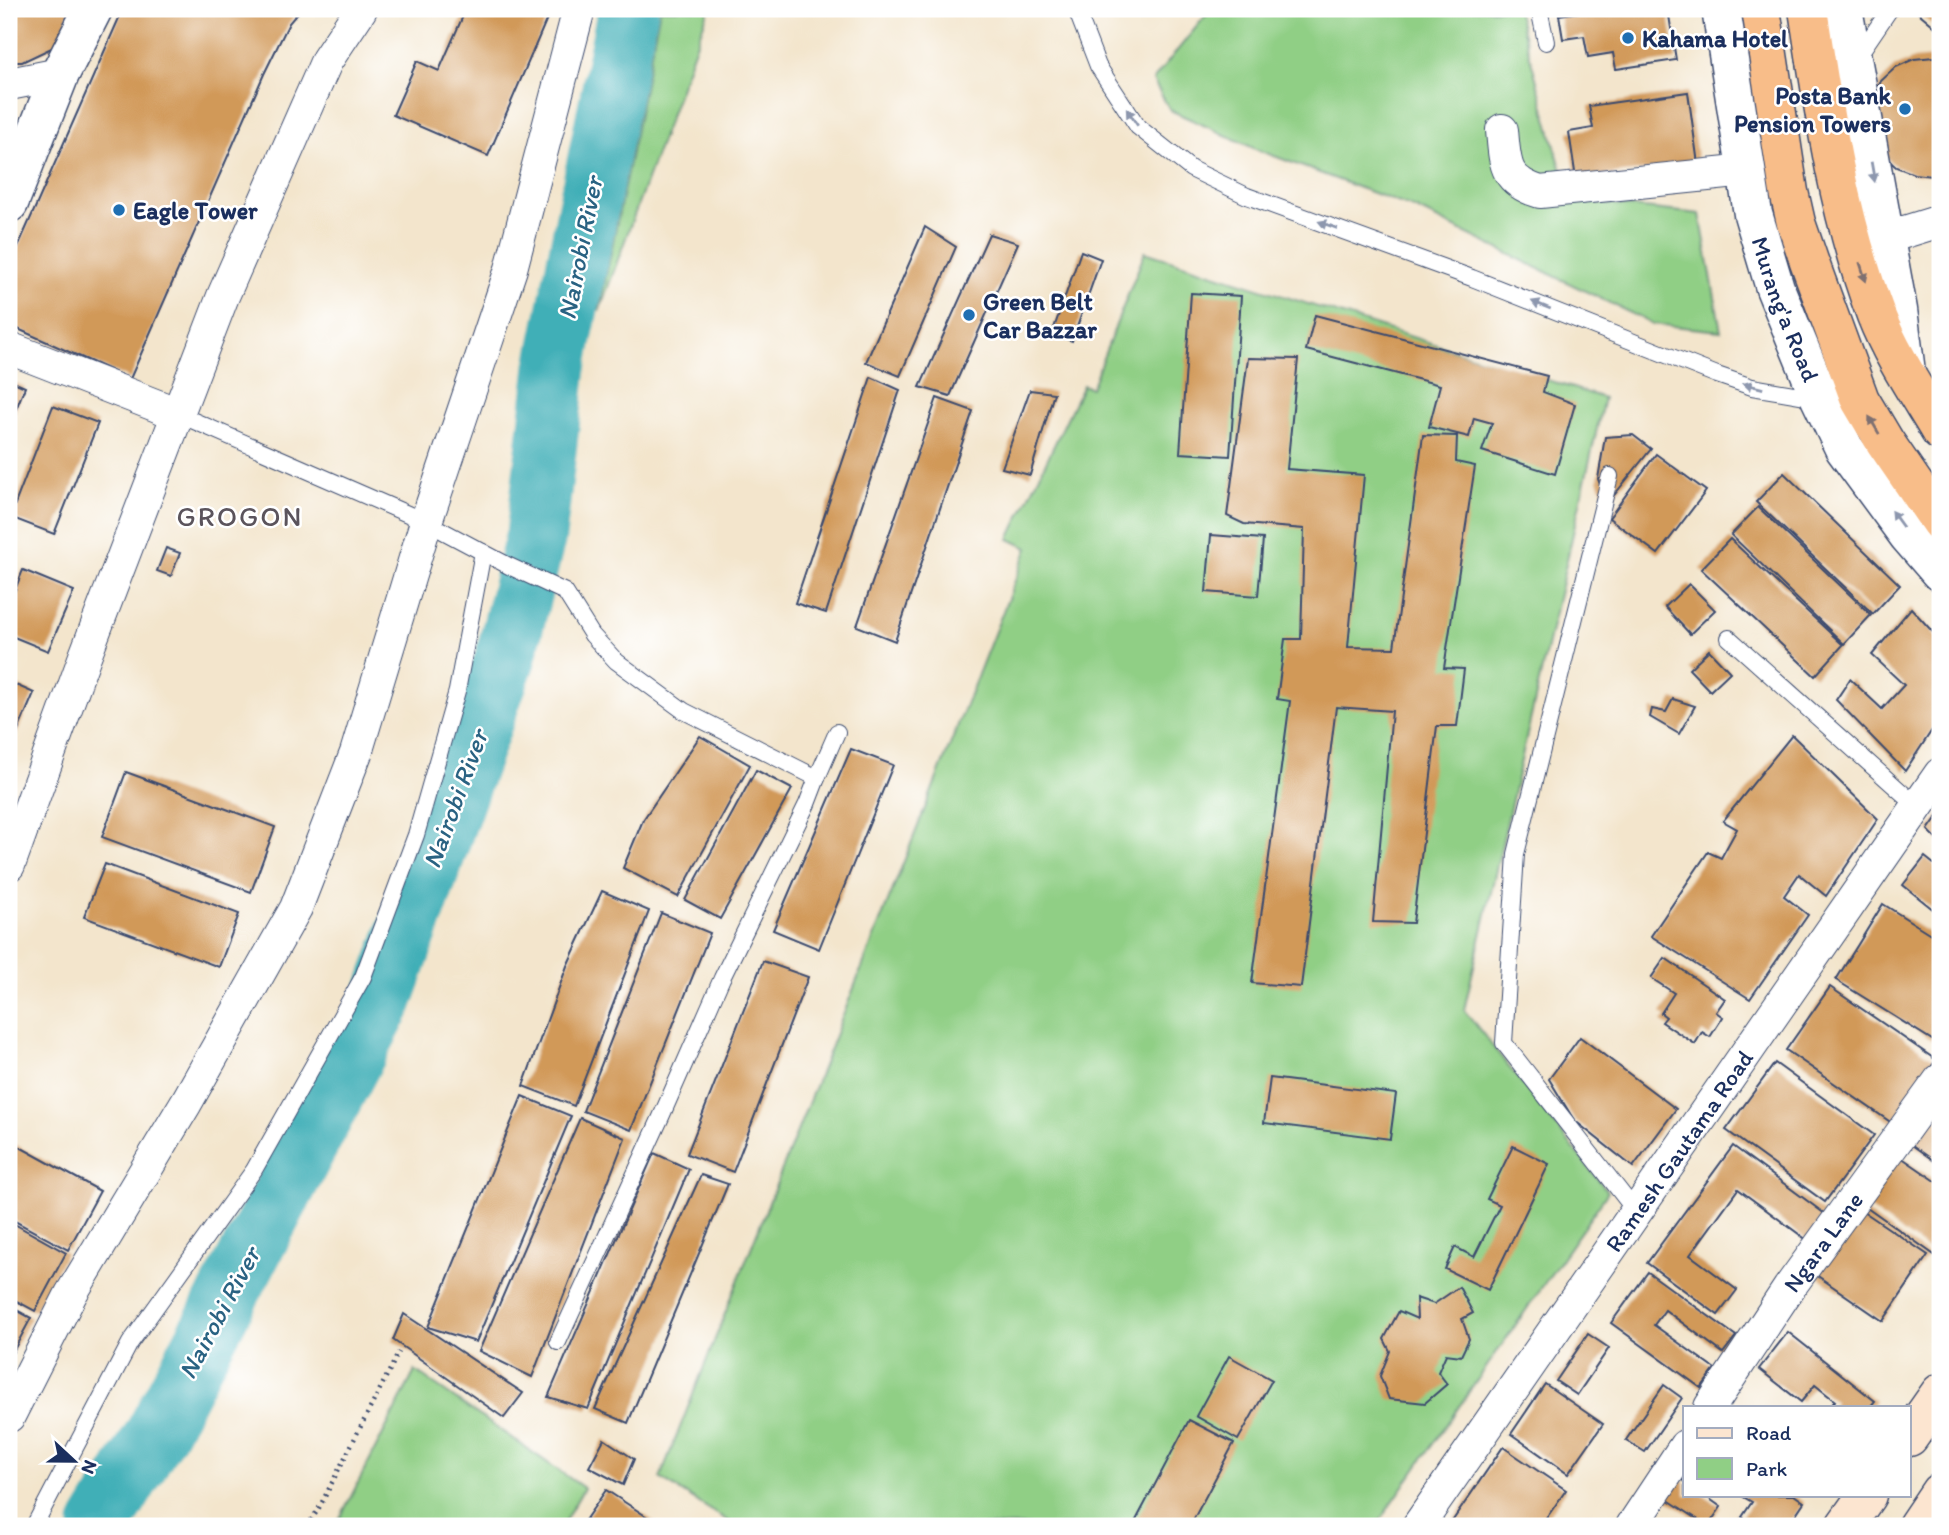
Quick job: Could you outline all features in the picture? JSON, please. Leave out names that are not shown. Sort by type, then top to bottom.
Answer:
[{"type":"highway","name":"Murang'a Road","points":[[1761,9],[1796,223],[1860,400],[1885,442],[1940,522]]},
{"type":"highway","points":[[1808,9],[1831,159],[1843,210],[1877,316],[1907,376],[1940,431]]},
{"type":"main road","points":[[1910,1436],[1940,1392]]},
{"type":"main road","points":[[1917,1526],[1940,1492]]},
{"type":"main road","points":[[1845,1526],[1866,1496]]},
{"type":"street","points":[[9,203],[60,74],[93,9]]},
{"type":"street","points":[[9,865],[223,296],[327,60],[361,9]]},
{"type":"street","points":[[9,1416],[71,1294],[186,1103],[296,908],[356,753],[426,522],[512,269],[579,9]]},
{"type":"street","name":"Murang'a Road","points":[[1721,9],[1753,214],[1775,288],[1820,398],[1844,448],[1908,535],[1940,572]]},
{"type":"street","points":[[1843,9],[1898,310],[1907,376]]},
{"type":"street","points":[[9,84],[60,74]]},
{"type":"street","points":[[1502,130],[1505,167],[1521,186],[1540,192],[1746,171]]},
{"type":"street","points":[[1885,238],[1940,221]]},
{"type":"street","points":[[9,348],[178,414]]},
{"type":"street","name":"Ramesh Gautama Road","points":[[1418,1526],[1940,774]]},
{"type":"street","name":"Ngara Lane","points":[[1711,1406],[1789,1288],[1940,1080]]},
{"type":"street","points":[[1632,1526],[1683,1449]]},
{"type":"lane","points":[[1076,9],[1098,66],[1138,127],[1191,169],[1247,196],[1472,278],[1752,387],[1820,398]]},
{"type":"lane","points":[[1539,9],[1546,42]]},
{"type":"lane","points":[[1853,63],[1890,9]]},
{"type":"lane","points":[[178,414],[426,522],[565,592],[592,635],[616,661],[684,711],[817,778]]},
{"type":"lane","points":[[1610,476],[1516,854],[1504,1043],[1637,1213]]},
{"type":"lane","points":[[34,1526],[130,1343],[254,1170],[363,977],[416,835],[453,704],[483,552]]},
{"type":"lane","points":[[1729,638],[1918,807]]},
{"type":"lane","points":[[558,1342],[662,1117],[722,978],[807,804],[837,732]]},
{"type":"path","points":[[307,1526],[318,1510],[399,1352]]},
{"type":"green space","points":[[660,9],[709,9],[599,312]]},
{"type":"green space","points":[[1211,9],[1517,9],[1560,165],[1576,201],[1700,214],[1721,331],[1653,324],[1416,209],[1258,150],[1170,110],[1153,80]]},
{"type":"green space","points":[[1145,252],[1604,398],[1464,1010],[1608,1192],[1376,1526],[736,1526],[660,1478],[1028,548],[1009,539],[1083,385],[1091,388]]},
{"type":"green space","points":[[415,1371],[584,1488],[562,1526],[336,1526]]},
{"type":"building","points":[[9,9],[70,9],[60,44],[22,62],[9,62]]},
{"type":"building","points":[[123,9],[301,9],[289,23],[264,74],[130,379],[9,325],[9,267]]},
{"type":"building","points":[[466,9],[551,9],[488,156],[393,115],[417,61],[439,71]]},
{"type":"building","name":"Kahama Hotel","points":[[1601,9],[1668,9],[1676,60],[1616,69],[1613,53],[1588,57],[1584,36],[1563,39],[1559,15]]},
{"type":"building","points":[[1914,9],[1940,9],[1940,31]]},
{"type":"building","name":"Posta Bank Pension Towers","points":[[1914,59],[1940,59],[1940,174],[1932,176],[1914,174],[1896,167],[1882,154],[1872,99],[1881,81],[1896,67]]},
{"type":"building","points":[[1688,92],[1698,164],[1576,179],[1569,132],[1593,128],[1589,106]]},
{"type":"building","points":[[925,227],[956,247],[900,376],[866,362]]},
{"type":"building","name":"Green Belt Car Bazzar","points":[[989,234],[1018,243],[950,396],[920,387]]},
{"type":"building","points":[[1081,251],[1101,259],[1072,341],[1052,334]]},
{"type":"building","points":[[1191,293],[1241,296],[1230,456],[1180,453]]},
{"type":"building","points":[[1315,315],[1547,376],[1543,392],[1575,404],[1555,474],[1482,451],[1492,423],[1474,418],[1469,437],[1429,427],[1440,385],[1306,350]]},
{"type":"building","points":[[1248,358],[1298,359],[1287,469],[1364,475],[1348,647],[1394,648],[1423,435],[1457,436],[1456,462],[1475,466],[1444,668],[1464,669],[1457,726],[1437,726],[1413,923],[1373,922],[1392,711],[1336,707],[1301,987],[1252,983],[1290,701],[1277,699],[1285,639],[1301,639],[1304,529],[1244,524],[1227,516]]},
{"type":"building","points":[[871,377],[900,390],[826,613],[795,603]]},
{"type":"building","points":[[9,380],[25,387],[9,426]]},
{"type":"building","points":[[1030,390],[1054,393],[1030,475],[1002,468]]},
{"type":"building","points":[[937,398],[973,411],[895,641],[857,626]]},
{"type":"building","points":[[53,406],[98,423],[54,534],[10,517]]},
{"type":"building","points":[[1633,435],[1651,449],[1607,504],[1598,479],[1605,437]]},
{"type":"building","points":[[1656,454],[1706,491],[1658,554],[1609,518]]},
{"type":"building","points":[[1784,473],[1900,585],[1873,614],[1756,502]]},
{"type":"building","points":[[1758,507],[1871,615],[1844,644],[1731,535]]},
{"type":"building","points":[[1211,535],[1263,539],[1258,596],[1206,592]]},
{"type":"building","points":[[1730,539],[1843,645],[1815,676],[1701,569]]},
{"type":"building","points":[[166,548],[180,553],[171,576],[157,571]]},
{"type":"building","points":[[23,570],[74,591],[48,651],[9,635],[9,605]]},
{"type":"building","points":[[1689,584],[1715,610],[1690,634],[1665,607]]},
{"type":"building","points":[[1911,608],[1940,640],[1940,718],[1905,771],[1836,700],[1850,679],[1882,709],[1904,685],[1872,655]]},
{"type":"building","points":[[1709,650],[1730,672],[1710,691],[1689,669]]},
{"type":"building","points":[[9,682],[34,693],[12,745],[9,744]]},
{"type":"building","points":[[1673,699],[1695,706],[1679,734],[1650,717],[1652,709],[1666,712]]},
{"type":"building","points":[[1792,735],[1878,819],[1826,896],[1799,874],[1784,896],[1808,915],[1750,999],[1651,936],[1708,852],[1721,858],[1737,829],[1723,821]]},
{"type":"building","points":[[700,736],[750,765],[678,897],[623,868],[643,820]]},
{"type":"building","points":[[851,749],[893,765],[819,949],[773,930]]},
{"type":"building","points":[[756,770],[792,789],[720,919],[685,900]]},
{"type":"building","points":[[126,772],[275,827],[251,892],[102,837]]},
{"type":"building","points":[[1940,813],[1940,842],[1928,830]]},
{"type":"building","points":[[1925,857],[1940,869],[1940,915],[1903,885]]},
{"type":"building","points":[[105,864],[239,914],[219,967],[84,917]]},
{"type":"building","points":[[602,891],[649,911],[574,1106],[523,1086],[567,966]]},
{"type":"building","points":[[1883,904],[1940,940],[1940,1037],[1937,1043],[1836,980]]},
{"type":"building","points":[[661,913],[710,933],[631,1130],[583,1111]]},
{"type":"building","points":[[1665,958],[1725,999],[1716,1012],[1723,1017],[1710,1037],[1702,1032],[1695,1044],[1662,1022],[1666,1017],[1661,1013],[1674,993],[1651,978]]},
{"type":"building","points":[[763,961],[808,977],[733,1172],[687,1154]]},
{"type":"building","points":[[1830,987],[1936,1060],[1892,1123],[1786,1050]]},
{"type":"building","points":[[1580,1037],[1676,1109],[1633,1167],[1574,1120],[1549,1079]]},
{"type":"building","points":[[1775,1063],[1874,1135],[1825,1202],[1726,1130]]},
{"type":"building","points":[[1270,1078],[1396,1094],[1390,1139],[1264,1123]]},
{"type":"building","points":[[522,1096],[571,1116],[476,1342],[428,1327]]},
{"type":"building","points":[[1931,1104],[1940,1111],[1940,1165],[1905,1140]]},
{"type":"building","points":[[580,1118],[625,1138],[532,1377],[479,1351]]},
{"type":"building","points":[[9,1141],[100,1191],[68,1250],[9,1218]]},
{"type":"building","points":[[1513,1146],[1549,1164],[1488,1290],[1445,1269],[1455,1247],[1474,1257],[1500,1205],[1487,1199]]},
{"type":"building","points":[[1733,1146],[1825,1214],[1807,1240],[1738,1189],[1690,1255],[1737,1290],[1718,1315],[1647,1263]]},
{"type":"building","points":[[654,1153],[689,1169],[588,1409],[548,1397]]},
{"type":"building","points":[[1895,1153],[1940,1184],[1940,1259],[1860,1202]]},
{"type":"building","points":[[701,1175],[728,1184],[628,1423],[595,1409]]},
{"type":"building","points":[[1854,1205],[1928,1255],[1883,1321],[1809,1270]]},
{"type":"building","points":[[9,1221],[66,1253],[35,1311],[9,1297]]},
{"type":"building","points":[[1648,1272],[1736,1336],[1723,1353],[1665,1310],[1654,1325],[1715,1369],[1701,1388],[1611,1323]]},
{"type":"building","points":[[1459,1287],[1473,1313],[1462,1319],[1469,1339],[1461,1356],[1446,1354],[1438,1372],[1447,1384],[1425,1403],[1389,1399],[1380,1376],[1390,1351],[1384,1339],[1399,1311],[1417,1319],[1416,1298],[1434,1304]]},
{"type":"building","points":[[9,1306],[31,1318],[9,1359]]},
{"type":"building","points":[[404,1314],[523,1393],[504,1418],[393,1340]]},
{"type":"building","points":[[1788,1332],[1875,1401],[1871,1406],[1831,1406],[1835,1401],[1815,1385],[1801,1402],[1759,1369]]},
{"type":"building","points":[[1588,1334],[1609,1348],[1577,1395],[1556,1381]]},
{"type":"building","points":[[1229,1356],[1272,1380],[1238,1440],[1196,1416]]},
{"type":"building","points":[[1545,1384],[1603,1424],[1568,1474],[1511,1434]]},
{"type":"building","points":[[1664,1385],[1682,1398],[1645,1452],[1626,1440]]},
{"type":"building","points":[[1189,1420],[1234,1443],[1190,1526],[1133,1526]]},
{"type":"building","points":[[604,1439],[634,1459],[623,1485],[589,1467]]},
{"type":"building","points":[[1503,1447],[1566,1490],[1543,1523],[1547,1526],[1449,1526]]},
{"type":"building","points":[[1676,1476],[1683,1481],[1683,1496],[1705,1496],[1721,1507],[1708,1526],[1662,1496]]},
{"type":"building","points":[[606,1490],[661,1526],[581,1526]]},
{"type":"building","points":[[1742,1496],[1795,1496],[1804,1502],[1788,1526],[1755,1526],[1742,1517],[1752,1502]]},
{"type":"waterway","name":"Nairobi River","points":[[100,1526],[157,1431],[381,1005],[505,659],[536,535],[556,367],[628,9]]},
{"type":"place","name":"Kahama Hotel","points":[[1628,38]]},
{"type":"place","name":"Posta Bank Pension Towers","points":[[1905,109]]},
{"type":"place","name":"Eagle Tower","points":[[119,210]]},
{"type":"place","name":"Green Belt Car Bazzar","points":[[969,315]]},
{"type":"district","name":"GROGON","points":[[240,516]]}]
